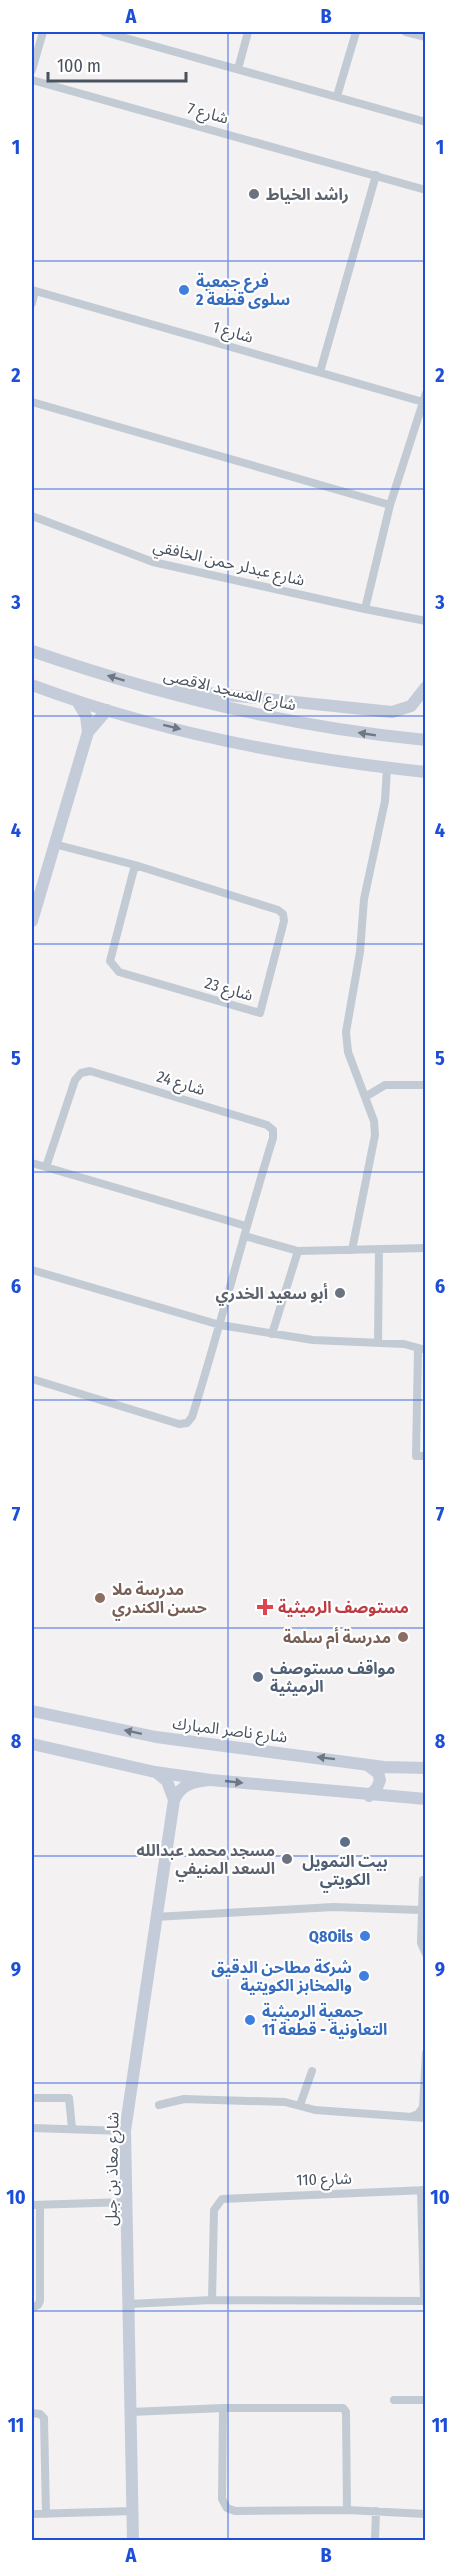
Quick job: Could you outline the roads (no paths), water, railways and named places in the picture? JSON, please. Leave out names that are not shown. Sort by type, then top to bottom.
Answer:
[{"type":"street","points":[[32,70],[43,32]]},
{"type":"street","points":[[104,32],[426,122]]},
{"type":"street","points":[[238,69],[248,32]]},
{"type":"street","points":[[337,96],[356,32]]},
{"type":"street","points":[[406,32],[426,37]]},
{"type":"street","name":"شارع 7","points":[[32,80],[426,190]]},
{"type":"street","points":[[320,372],[376,175]]},
{"type":"street","name":"شارع 1","points":[[32,303],[33,291],[320,372],[424,398]]},
{"type":"street","points":[[365,609],[390,505],[424,398]]},
{"type":"street","points":[[32,402],[390,505]]},
{"type":"street","name":"شارع عبدلر حمن الخافقي","points":[[32,516],[153,562],[426,621]]},
{"type":"street","name":"شارع المسجد الاقصى","points":[[32,651],[149,688],[285,720],[376,736],[426,740]]},
{"type":"street","points":[[32,685],[107,710],[258,747],[426,772]]},
{"type":"street","points":[[149,688],[392,712],[411,706],[425,690]]},
{"type":"street","points":[[425,690],[426,708]]},
{"type":"street","points":[[77,701],[86,716],[88,732]]},
{"type":"street","points":[[32,921],[88,732],[107,710]]},
{"type":"street","points":[[390,768],[426,765]]},
{"type":"street","points":[[352,1250],[375,1135],[374,1121],[348,1052],[347,1019],[360,952],[364,899],[390,768]]},
{"type":"street","name":"شارع 23","points":[[54,844],[135,866],[278,910],[283,914],[284,921],[260,1013],[119,972],[113,968],[110,962],[135,866]]},
{"type":"street","name":"شارع 24","points":[[32,1379],[179,1424],[187,1423],[192,1417],[220,1325],[246,1226],[273,1138],[273,1130],[267,1125],[90,1071],[81,1073],[75,1080],[46,1167]]},
{"type":"street","points":[[365,1097],[385,1085],[426,1085]]},
{"type":"street","points":[[32,1163],[246,1226]]},
{"type":"street","points":[[244,1236],[298,1251],[426,1248]]},
{"type":"street","points":[[378,1343],[379,1249]]},
{"type":"street","points":[[272,1334],[298,1251]]},
{"type":"street","points":[[32,1270],[220,1325],[313,1340],[404,1344],[422,1350],[416,1456],[426,1456]]},
{"type":"street","name":"شارع ناصر المبارك","points":[[32,1711],[156,1737],[384,1767],[426,1768]]},
{"type":"street","points":[[32,1744],[155,1772],[211,1780],[369,1796],[426,1799]]},
{"type":"street","points":[[363,1763],[378,1773],[381,1780],[369,1796]]},
{"type":"street","points":[[155,1772],[167,1781],[174,1800]]},
{"type":"street","points":[[174,1800],[183,1787],[191,1782],[211,1780]]},
{"type":"street","name":"شارع معاذ بن جبل","points":[[133,2541],[125,2131],[174,1800]]},
{"type":"street","points":[[423,1880],[421,1943],[426,1954]]},
{"type":"street","points":[[155,1917],[344,1907],[421,1910]]},
{"type":"street","points":[[412,2117],[418,2114],[423,2107],[426,2053]]},
{"type":"street","points":[[300,2105],[312,2071]]},
{"type":"street","points":[[32,2098],[69,2098],[72,2128]]},
{"type":"street","points":[[159,2105],[184,2099],[285,2102],[320,2110],[426,2118]]},
{"type":"street","points":[[32,2128],[125,2131]]},
{"type":"street","name":"شارع 110","points":[[129,2304],[212,2300],[425,2301],[423,2190],[222,2199],[214,2210],[212,2300]]},
{"type":"street","points":[[32,2308],[36,2307],[40,2301],[36,2205],[127,2202]]},
{"type":"street","points":[[394,2400],[426,2400]]},
{"type":"street","points":[[131,2412],[224,2408],[344,2409],[347,2510]]},
{"type":"street","points":[[224,2408],[222,2499],[227,2508],[235,2511],[347,2510],[426,2514]]},
{"type":"street","points":[[32,2413],[40,2414],[44,2418],[46,2514]]},
{"type":"street","points":[[32,2514],[133,2511]]},
{"type":"street","points":[[375,2541],[376,2511]]},
{"type":"place","name":"راشد الخياط","points":[[254,194]]},
{"type":"place","name":"فرع جمعية سلوى قطعة 2","points":[[184,290]]},
{"type":"place","name":"أبو سعيد الخدري","points":[[340,1293]]},
{"type":"place","name":"مدرسة ملا حسن الكندري","points":[[100,1598]]},
{"type":"place","name":"مستوصف الرميثية","points":[[265,1607]]},
{"type":"place","name":"مدرسة أم سلمة","points":[[403,1637]]},
{"type":"place","name":"مواقف مستوصف الرميثية","points":[[258,1677]]},
{"type":"place","name":"بيت التمويل الكويتي","points":[[345,1842]]},
{"type":"place","name":"مسجد محمد عبدالله السعد المنيفي","points":[[287,1859]]},
{"type":"place","name":"Q8Oils","points":[[365,1936]]},
{"type":"place","name":"شركة مطاحن الدقيق والمخابز الكويتية","points":[[364,1976]]},
{"type":"place","name":"جمعية الرميثية التعاونية - قطعة 11","points":[[250,2020]]}]
